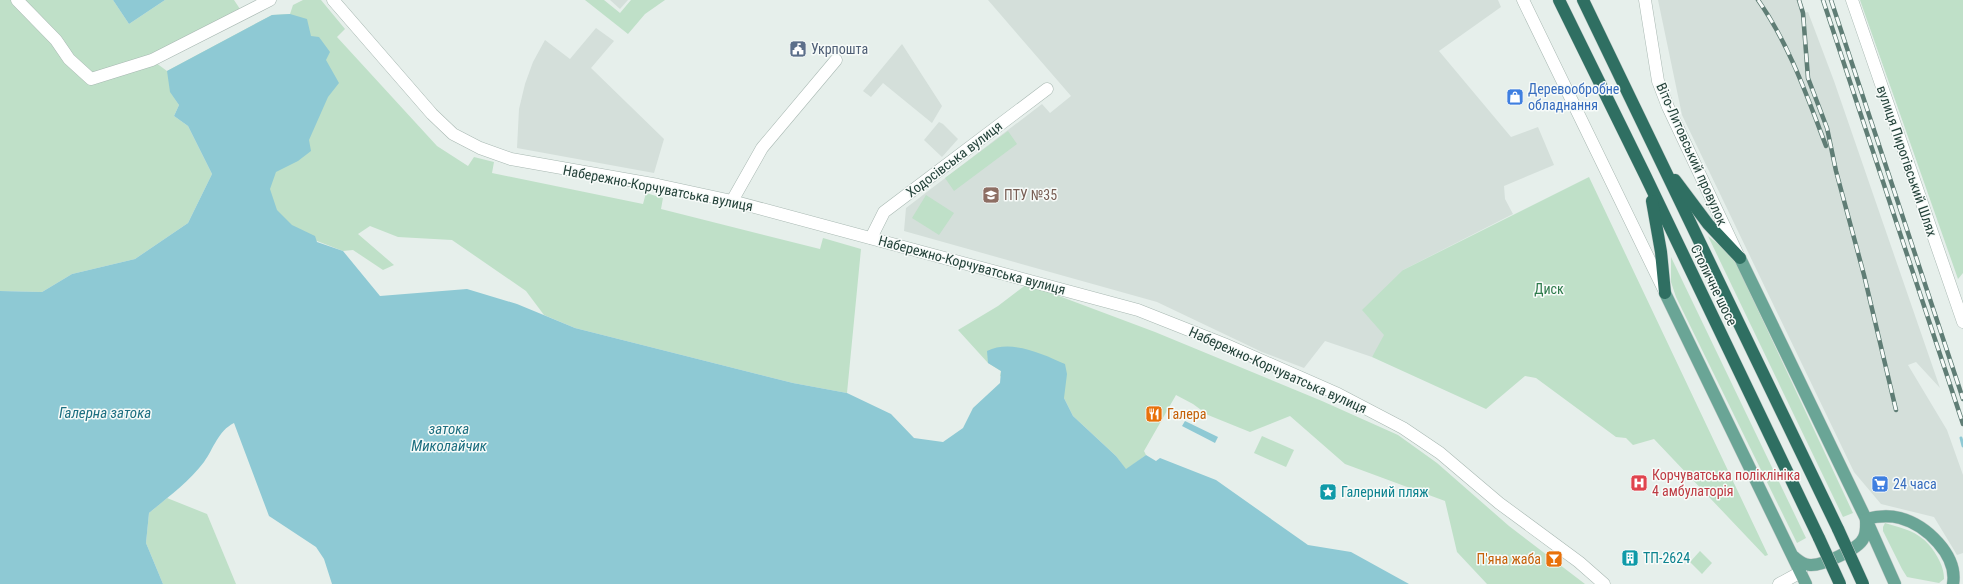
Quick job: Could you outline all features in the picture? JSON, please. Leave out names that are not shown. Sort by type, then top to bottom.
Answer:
[{"type":"highway","name":"Столичне шосе","points":[[1559,0],[1645,175],[1840,584]]},
{"type":"highway","name":"Столичне шосе","points":[[1583,0],[1838,529],[1863,584]]},
{"type":"highway","points":[[1660,160],[1708,224],[1740,258]]},
{"type":"highway","points":[[1645,175],[1657,221],[1665,293]]},
{"type":"main road","points":[[1740,258],[1866,519],[1895,584]]},
{"type":"main road","points":[[1665,293],[1806,584]]},
{"type":"main road","points":[[1866,519],[1876,516],[1902,519],[1930,535],[1940,544],[1948,558],[1954,577],[1953,584]]},
{"type":"main road","points":[[1794,557],[1803,564],[1820,564],[1856,547],[1863,539],[1866,529],[1866,519]]},
{"type":"street","points":[[18,0],[56,40],[69,59],[91,79],[152,60],[270,0]]},
{"type":"street","name":"Набережно-Корчуватська вулиця","points":[[333,0],[432,114],[453,134],[480,148],[511,159],[658,185],[732,201],[1138,310],[1196,332],[1338,394],[1410,432],[1440,453],[1500,503],[1573,558],[1604,584]]},
{"type":"street","points":[[1523,0],[1665,293]]},
{"type":"street","name":"Віто-Литовський провулок","points":[[1645,0],[1658,81],[1668,107],[1740,258]]},
{"type":"street","name":"вулиця Пирогівський Шлях","points":[[1852,0],[1963,322]]},
{"type":"street","points":[[732,201],[762,148],[836,60]]},
{"type":"street","name":"Ходосівська вулиця","points":[[871,238],[884,212],[1048,89]]},
{"type":"street","points":[[1779,584],[1801,572]]},
{"type":"shaded area","points":[[610,0],[628,0],[620,9]]},
{"type":"shaded area","points":[[988,0],[1498,0],[1501,7],[1439,51],[1511,137],[1538,127],[1554,165],[1504,186],[1505,199],[1513,214],[1403,270],[1389,332],[1372,357],[1325,341],[1304,368],[1262,352],[1157,302],[904,231],[906,208],[1042,104],[1050,113],[1071,96]]},
{"type":"shaded area","points":[[1658,0],[1797,0],[1801,14],[1808,12],[1834,81],[1940,388],[1916,362],[1908,365],[1947,430],[1963,475],[1963,553],[1957,555],[1934,517],[1881,504],[1854,472],[1682,115]]},
{"type":"shaded area","points":[[596,28],[614,41],[591,68],[664,139],[654,173],[517,148],[519,109],[525,84],[533,62],[545,40],[570,59]]},
{"type":"shaded area","points":[[902,44],[942,106],[932,123],[883,83],[871,97],[863,91]]},
{"type":"shaded area","points":[[939,122],[958,139],[942,157],[924,140]]},
{"type":"green space","points":[[0,0],[113,0],[129,24],[165,0],[234,0],[240,9],[152,60],[167,71],[272,15],[290,14],[293,5],[303,0],[321,0],[345,29],[337,37],[437,146],[468,166],[474,157],[494,162],[492,173],[643,204],[646,193],[663,198],[661,209],[820,249],[823,238],[861,249],[847,393],[793,383],[575,328],[544,315],[526,291],[452,240],[398,237],[370,226],[358,234],[394,265],[383,270],[353,250],[343,251],[317,241],[248,204],[171,93],[179,105],[174,116],[188,126],[212,174],[188,223],[135,259],[72,274],[42,292],[0,291]]},
{"type":"green space","points":[[585,0],[604,0],[620,13],[631,0],[665,0],[645,14],[628,34]]},
{"type":"green space","points":[[1860,0],[1963,0],[1963,273],[1958,279]]},
{"type":"green space","points":[[1008,131],[1017,144],[954,191],[945,178]]},
{"type":"green space","name":"Диск","points":[[1589,177],[1768,555],[1765,556],[1654,439],[1633,445],[1626,438],[1616,437],[1536,378],[1525,376],[1486,409],[1372,357],[1384,335],[1362,310],[1403,270]]},
{"type":"green space","points":[[926,195],[954,213],[939,235],[912,218]]},
{"type":"green space","points":[[1708,236],[1728,252],[1737,265],[1853,513],[1843,517]]},
{"type":"green space","points":[[1671,257],[1806,538],[1797,543],[1676,297],[1671,282]]},
{"type":"green space","points":[[1027,284],[1155,332],[1322,401],[1398,435],[1437,463],[1509,526],[1585,584],[1487,584],[1457,552],[1445,501],[1345,464],[1290,416],[1250,432],[1208,415],[1193,404],[1176,395],[1144,451],[1146,455],[1126,470],[1116,456],[1073,416],[1064,398],[1000,376],[1001,371],[988,363],[958,330],[998,306]]},
{"type":"green space","points":[[1262,436],[1294,450],[1286,467],[1254,453]]},
{"type":"green space","points":[[167,498],[207,514],[236,584],[163,584],[146,543],[149,513]]},
{"type":"green space","points":[[1885,523],[1910,531],[1927,542],[1943,568],[1944,579],[1939,583],[1907,577],[1883,531]]},
{"type":"green space","points":[[1700,551],[1712,563],[1702,574],[1690,562]]},
{"type":"water","points":[[113,0],[165,0],[129,24]]},
{"type":"water","name":"затока Миколайчик","points":[[290,14],[307,19],[311,36],[319,37],[330,52],[326,60],[339,83],[328,97],[309,140],[311,151],[298,161],[276,172],[270,189],[277,210],[292,225],[315,236],[317,242],[343,251],[380,296],[467,289],[517,304],[575,328],[793,383],[847,393],[891,414],[914,438],[943,442],[963,428],[973,408],[1000,383],[1001,371],[988,363],[987,351],[1006,347],[1027,349],[1065,364],[1067,374],[1064,398],[1073,416],[1116,456],[1126,469],[1146,455],[1156,461],[1160,458],[1216,480],[1308,545],[1351,552],[1409,584],[332,584],[324,559],[316,547],[269,516],[234,423],[220,435],[204,462],[192,476],[149,513],[146,543],[163,584],[0,584],[0,291],[42,292],[72,274],[135,259],[188,223],[212,174],[188,126],[174,116],[179,105],[170,92],[167,71],[272,15]]},
{"type":"water","points":[[1185,421],[1218,437],[1215,443],[1182,426]]},
{"type":"waterway","points":[[1961,438],[1963,446]]},
{"type":"railway","points":[[1758,0],[1788,52],[1826,146]]},
{"type":"railway","points":[[1799,0],[1803,13],[1808,78],[1827,128],[1836,171],[1864,275],[1896,410]]},
{"type":"railway","points":[[1823,0],[1963,424]]},
{"type":"railway","points":[[1831,0],[1963,399]]},
{"type":"place","name":"Укрпошта","points":[[798,49]]},
{"type":"place","name":"Деревообробне обладнання","points":[[1515,97]]},
{"type":"place","name":"ПТУ №35","points":[[991,195]]},
{"type":"place","name":"Галера","points":[[1154,414]]},
{"type":"place","name":"Корчуватська поліклініка 4 амбулаторія","points":[[1639,483]]},
{"type":"place","name":"24 часа","points":[[1880,484]]},
{"type":"place","name":"Галерний пляж","points":[[1328,492]]},
{"type":"place","name":"ТП-2624","points":[[1630,558]]},
{"type":"place","name":"П'яна жаба","points":[[1554,559]]},
{"type":"water label","name":"Галерна затока","points":[[105,413]]}]
